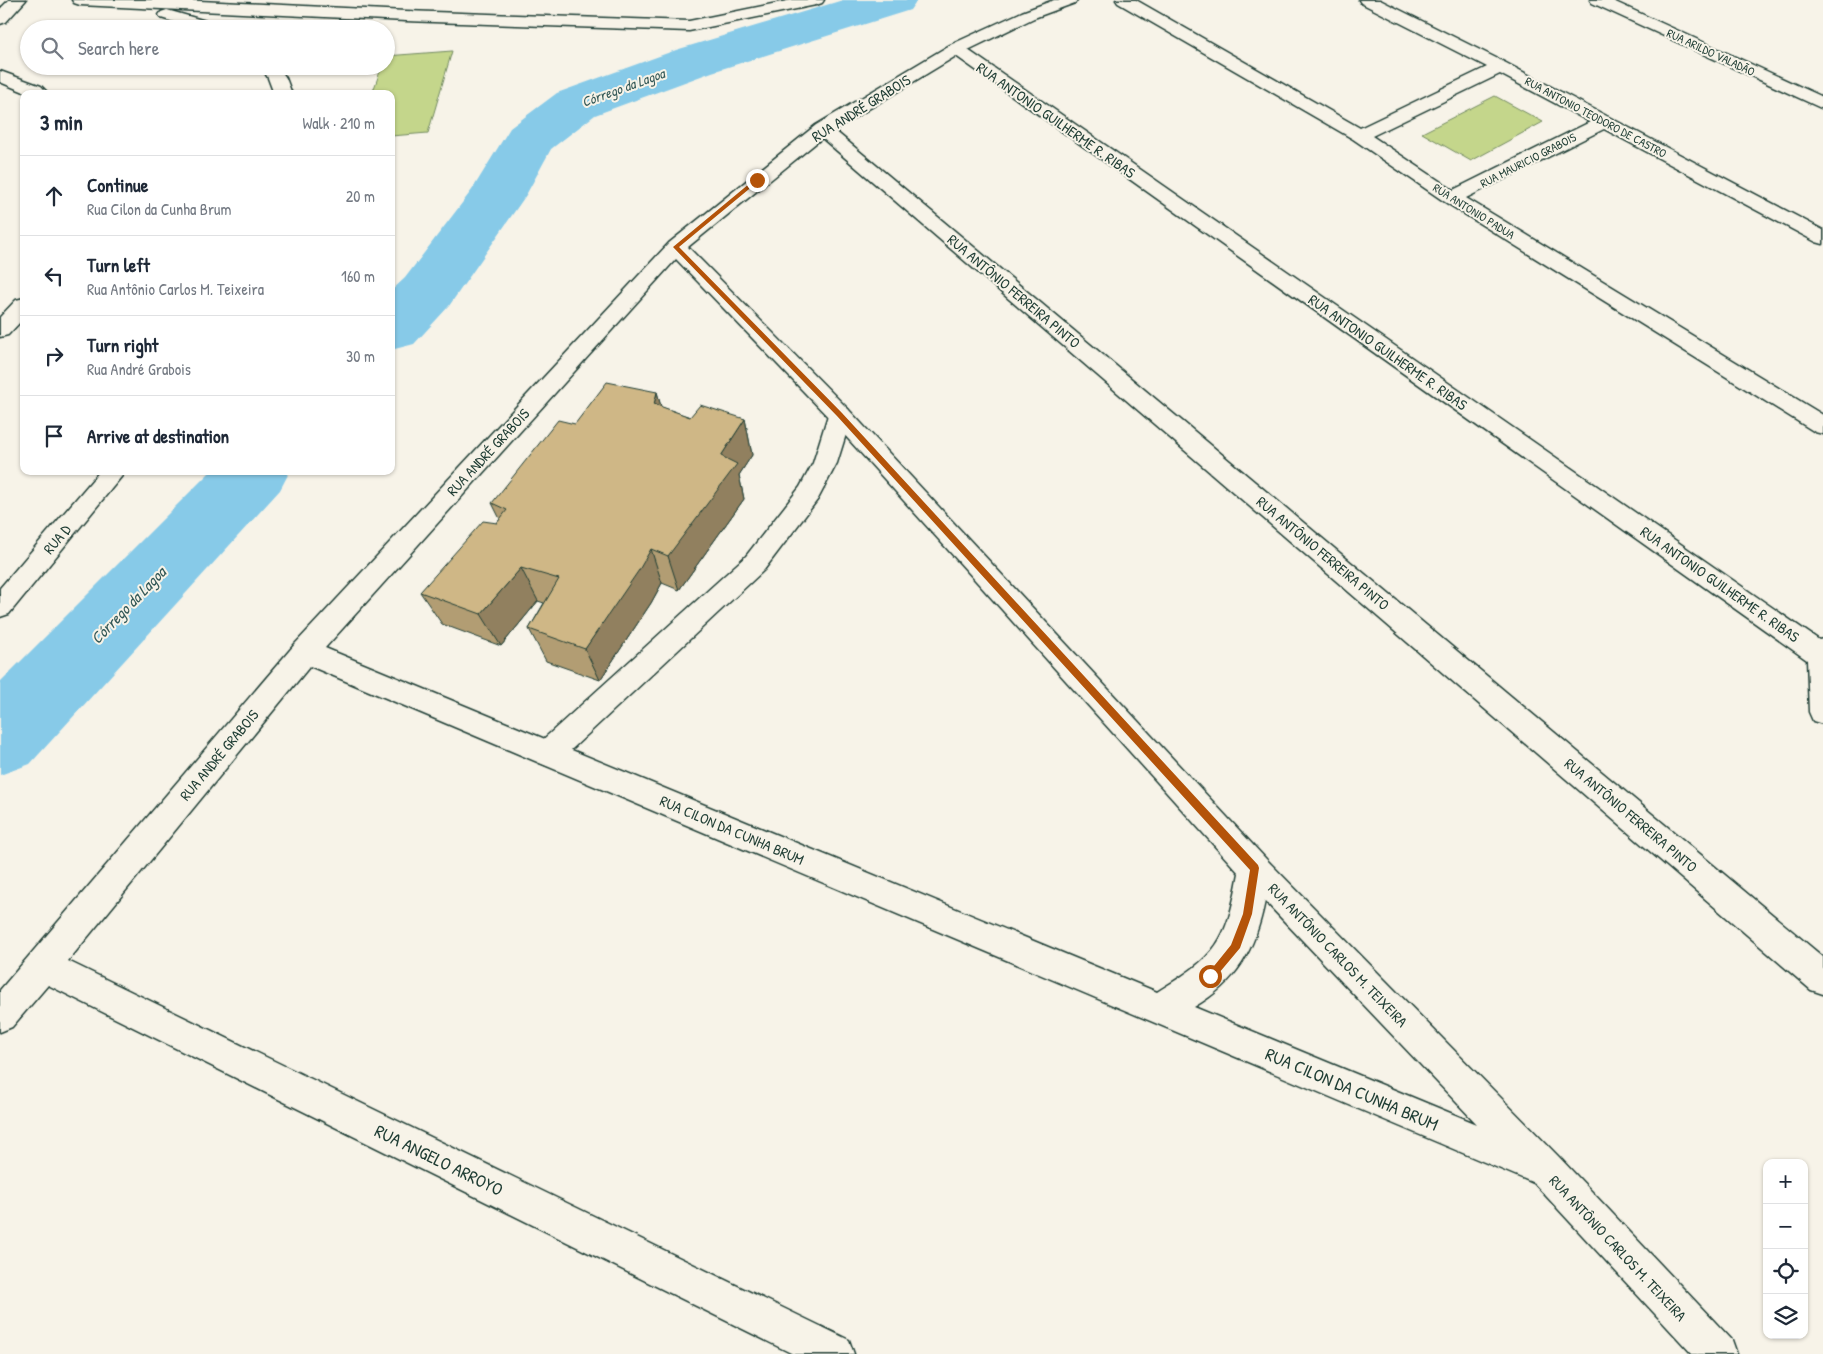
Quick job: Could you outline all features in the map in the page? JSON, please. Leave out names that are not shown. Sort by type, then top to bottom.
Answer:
[{"type":"street","points":[[0,19],[18,0]]},
{"type":"street","points":[[80,0],[406,16],[689,26],[816,0]]},
{"type":"street","name":"RUA ANDRÉ GRABOIS","points":[[0,1015],[306,652],[676,247],[822,129],[956,49],[1028,15],[1069,0]]},
{"type":"street","name":"RUA ANTONIO PADUA","points":[[1124,0],[1359,135],[1452,198],[1823,426]]},
{"type":"street","name":"RUA ANTONIO TEODORO DE CASTRO","points":[[1367,0],[1500,67],[1823,238]]},
{"type":"street","name":"RUA ARILDO VALADÃO","points":[[1598,0],[1823,104]]},
{"type":"street","points":[[108,1],[185,20]]},
{"type":"street","name":"RUA ANTONIO GUILHERME R. RIBAS","points":[[956,49],[1822,653]]},
{"type":"street","points":[[1359,135],[1500,67]]},
{"type":"street","points":[[275,75],[282,90]]},
{"type":"street","points":[[0,76],[35,90]]},
{"type":"street","name":"RUA MAURICIO GRABOIS","points":[[1452,198],[1605,122]]},
{"type":"street","name":"RUA ANTÔNIO FERREIRA PINTO","points":[[822,129],[1823,978]]},
{"type":"street","name":"RUA ANTÔNIO CARLOS M. TEIXEIRA","points":[[676,247],[840,415],[1255,868],[1546,1170],[1718,1354]]},
{"type":"street","points":[[0,330],[20,309]]},
{"type":"street","points":[[548,753],[755,563],[809,493],[825,463],[840,415]]},
{"type":"street","name":"RUA D","points":[[0,606],[111,475]]},
{"type":"street","name":"RUA CILON DA CUNHA BRUM","points":[[306,652],[1546,1170]]},
{"type":"street","points":[[1822,653],[1823,712]]},
{"type":"street","points":[[1159,1009],[1210,976],[1235,948],[1248,914],[1255,868]]},
{"type":"street","name":"RUA ANGELO ARROYO","points":[[43,966],[835,1354]]},
{"type":"green space","points":[[452,51],[428,133],[395,136],[395,90],[373,90],[379,75],[395,75],[395,55]]},
{"type":"green space","points":[[1495,96],[1543,122],[1471,161],[1422,133]]},
{"type":"building","points":[[607,382],[657,392],[654,404],[690,417],[700,405],[745,419],[721,456],[737,464],[668,556],[651,549],[639,570],[585,649],[529,629],[559,579],[521,568],[481,614],[420,592],[483,521],[497,523],[507,510],[492,503],[558,420],[575,424]]},
{"type":"waterway","name":"Córrego da Lagoa","points":[[395,325],[427,292],[497,195],[529,140],[576,104],[694,61],[893,0]]},
{"type":"waterway","name":"Córrego da Lagoa","points":[[0,738],[251,475]]},
{"type":"route","points":[[757,180],[676,247],[840,415],[1255,868],[1248,914],[1235,948],[1210,976]]}]
